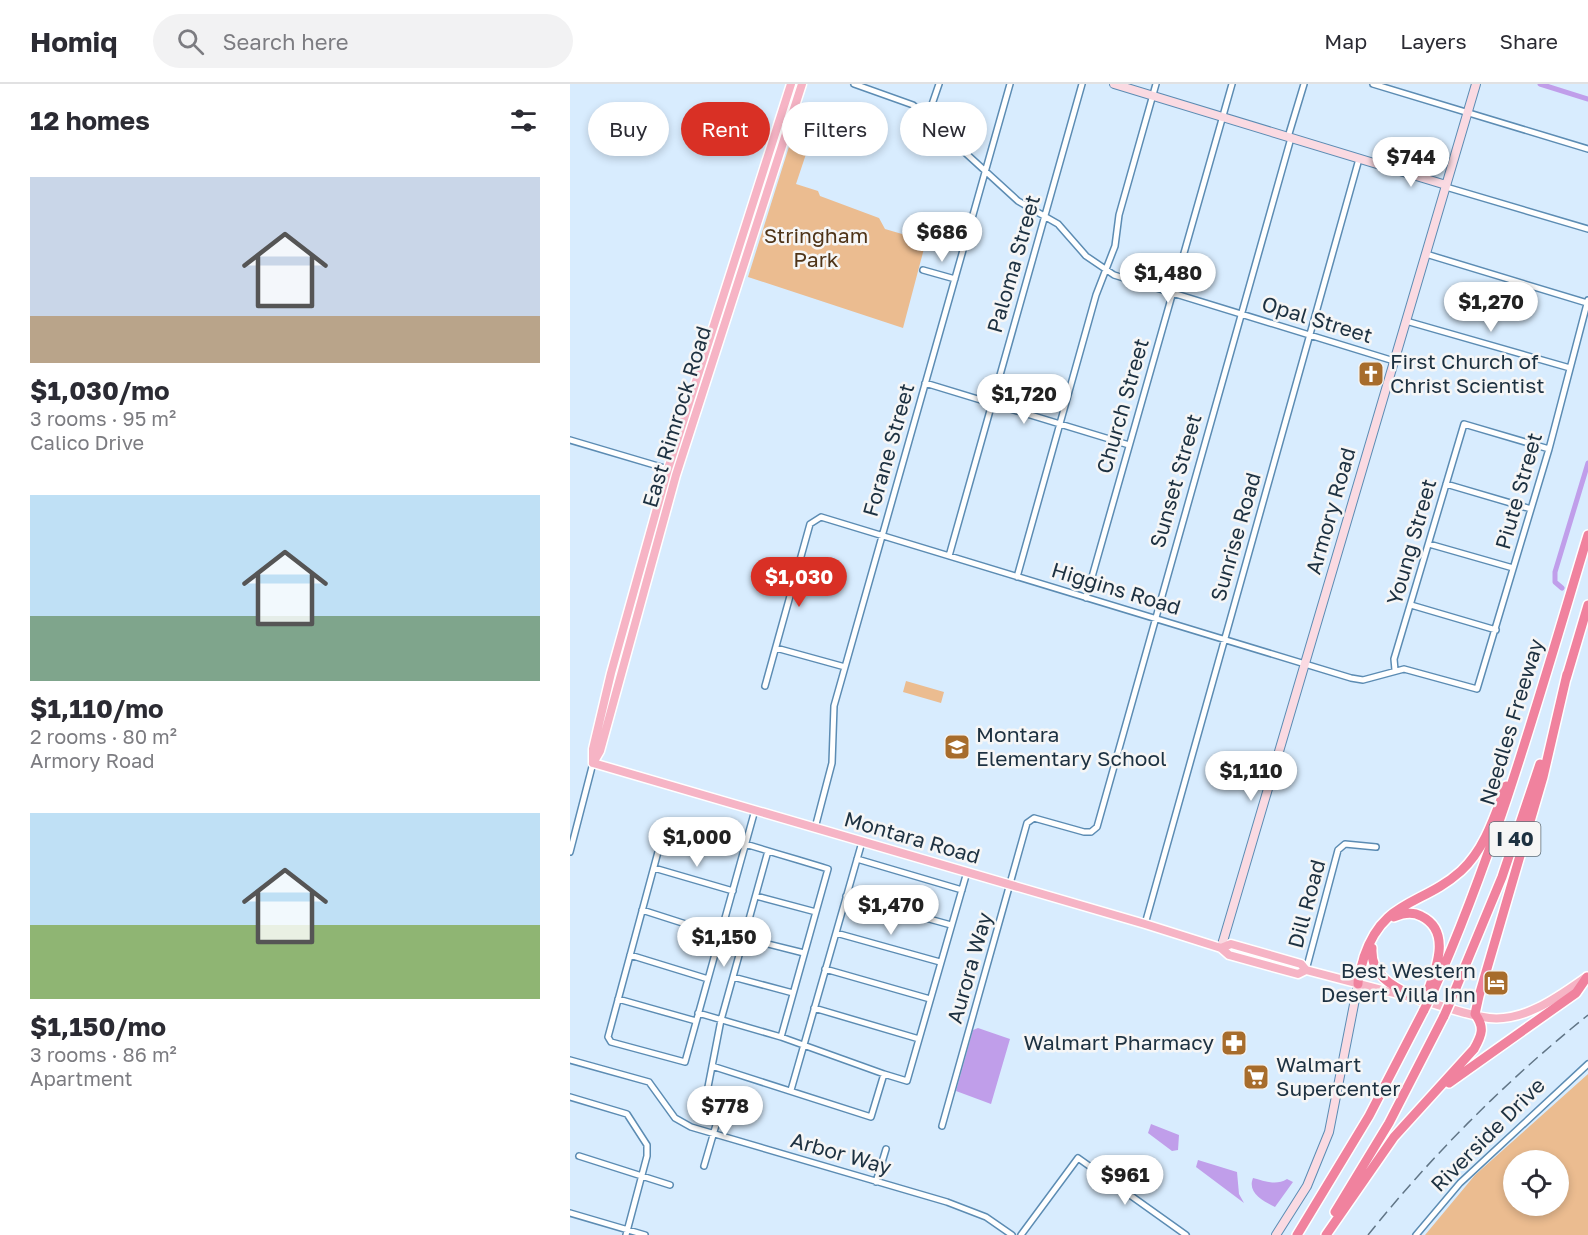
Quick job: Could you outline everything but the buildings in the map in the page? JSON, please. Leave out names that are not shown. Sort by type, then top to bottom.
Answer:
[{"type":"highway","name":"Needles Freeway","points":[[1297,1235],[1396,1065],[1489,855],[1588,535]]},
{"type":"highway","name":"Needles Freeway","points":[[1324,1235],[1389,1123],[1451,1000],[1513,845],[1588,605]]},
{"type":"highway","points":[[1324,1235],[1394,1137],[1474,1049],[1481,1038],[1481,1022],[1475,1014],[1543,777],[1567,674]]},
{"type":"highway","points":[[1358,984],[1369,943],[1379,924],[1449,880],[1477,852],[1497,810],[1536,708]]},
{"type":"highway","points":[[1358,984],[1372,948],[1379,931],[1393,918],[1409,913],[1425,918],[1437,931],[1440,944],[1437,963],[1424,1001],[1380,975],[1372,962],[1372,948]]},
{"type":"highway","points":[[1434,1093],[1575,993],[1587,977]]},
{"type":"main road","name":"East Rimrock Road","points":[[593,763],[593,749],[611,673],[668,469],[791,84]]},
{"type":"main road","name":"East Rimrock Road","points":[[593,763],[600,751],[676,475],[802,84]]},
{"type":"main road","points":[[1114,84],[1446,186]]},
{"type":"main road","name":"Armory Road","points":[[1221,948],[1476,84]]},
{"type":"main road","name":"Montara Road","points":[[593,763],[1144,924],[1221,948],[1229,955],[1298,974],[1306,970],[1488,1018],[1522,1014],[1563,994],[1587,977]]},
{"type":"main road","points":[[1276,1235],[1307,1186],[1329,1132],[1358,984]]},
{"type":"street","name":"Opal Street","points":[[854,84],[874,87],[906,102]]},
{"type":"street","points":[[933,102],[939,84]]},
{"type":"street","name":"Forane Street","points":[[814,828],[832,763],[833,714],[845,667],[1010,84]]},
{"type":"street","name":"Paloma Street","points":[[949,556],[1082,84]]},
{"type":"street","points":[[1017,577],[1105,270],[1115,246],[1119,215],[1156,84]]},
{"type":"street","name":"Church Street","points":[[1086,598],[1232,84]]},
{"type":"street","name":"Sunset Street","points":[[1030,819],[1034,818],[1084,832],[1092,832],[1096,827],[1304,84]]},
{"type":"street","points":[[1373,84],[1588,149]]},
{"type":"street","name":"Opal Street","points":[[970,156],[1018,201],[1067,232],[1086,256],[1105,270],[1125,279],[1394,361]]},
{"type":"street","name":"Sunrise Road","points":[[1144,924],[1359,159]]},
{"type":"street","points":[[1446,186],[1588,229]]},
{"type":"street","points":[[1426,254],[1588,302]]},
{"type":"street","points":[[923,270],[955,279]]},
{"type":"street","name":"Piute Street","points":[[1477,690],[1549,449],[1588,302]]},
{"type":"street","points":[[1406,321],[1570,368]]},
{"type":"street","points":[[925,383],[1129,444]]},
{"type":"street","name":"Young Street","points":[[1395,670],[1394,659],[1464,424],[1549,449]]},
{"type":"street","points":[[570,440],[668,469]]},
{"type":"street","points":[[1446,484],[1531,509]]},
{"type":"street","name":"Higgins Road","points":[[776,648],[810,524],[815,518],[821,517],[1363,680],[1395,670],[1411,669],[1477,690]]},
{"type":"street","points":[[1429,544],[1513,568]]},
{"type":"street","points":[[1411,604],[1496,630]]},
{"type":"street","points":[[765,686],[776,648],[845,667]]},
{"type":"street","name":"East Rimrock Road","points":[[570,852],[593,763]]},
{"type":"street","points":[[755,810],[746,844],[733,891],[698,1013],[685,1062],[611,1042],[608,1037],[665,826],[670,822],[746,844],[768,852],[828,868],[781,1037]]},
{"type":"street","name":"Aurora Way","points":[[942,1126],[1030,819]]},
{"type":"street","points":[[791,1090],[862,842]]},
{"type":"street","name":"Dill Road","points":[[1306,970],[1338,850],[1345,844],[1358,843],[1376,847]]},
{"type":"street","points":[[707,1092],[722,1020],[768,852]]},
{"type":"street","points":[[857,859],[962,890]]},
{"type":"street","points":[[654,868],[733,891]]},
{"type":"street","points":[[698,1013],[781,1037],[803,1047],[907,1081],[967,872]]},
{"type":"street","points":[[756,896],[816,912]]},
{"type":"street","points":[[846,896],[951,925]]},
{"type":"street","points":[[642,910],[720,936]]},
{"type":"street","points":[[836,933],[940,962]]},
{"type":"street","points":[[744,938],[804,953]]},
{"type":"street","points":[[630,955],[708,979]]},
{"type":"street","points":[[825,969],[930,999]]},
{"type":"street","points":[[734,977],[793,993]]},
{"type":"street","points":[[618,999],[696,1021]]},
{"type":"street","points":[[814,1008],[919,1039]]},
{"type":"street","name":"Arbor Way","points":[[570,1060],[649,1082],[675,1118],[691,1128],[970,1210],[998,1223],[1012,1235]]},
{"type":"street","name":"Riverside Drive","points":[[1416,1235],[1460,1183],[1588,1064]]},
{"type":"street","points":[[712,1066],[871,1117],[884,1074]]},
{"type":"street","points":[[570,1097],[619,1110],[632,1118],[647,1145],[642,1177],[626,1232]]},
{"type":"street","points":[[704,1166],[723,1101]]},
{"type":"street","points":[[876,1182],[886,1149]]},
{"type":"street","points":[[579,1156],[670,1185]]},
{"type":"street","points":[[1021,1235],[1078,1158],[1186,1235]]},
{"type":"street","points":[[570,1213],[626,1232],[645,1235]]},
{"type":"green space","name":"Stringham Park","points":[[786,156],[805,156],[796,184],[818,191],[820,196],[879,218],[885,229],[926,241],[903,328],[748,277]]},
{"type":"green space","points":[[906,681],[944,692],[941,703],[903,692]]},
{"type":"green space","points":[[1588,1074],[1588,1235],[1425,1235],[1475,1175]]},
{"type":"shaded area","points":[[978,1028],[1010,1039],[991,1104],[956,1091],[973,1030]]},
{"type":"shaded area","points":[[1151,1124],[1179,1135],[1178,1150],[1172,1151],[1148,1133]]},
{"type":"shaded area","points":[[1198,1160],[1237,1172],[1239,1194],[1244,1203],[1196,1167]]},
{"type":"shaded area","points":[[1253,1178],[1270,1182],[1287,1179],[1293,1182],[1275,1207],[1254,1192]]},
{"type":"waterway","points":[[1540,84],[1588,99]]},
{"type":"waterway","points":[[1562,588],[1555,582],[1555,572],[1588,463]]},
{"type":"railway","points":[[1368,1235],[1418,1176],[1472,1119],[1529,1065],[1588,1015]]},
{"type":"place","name":"First Church of Christ Scientist","points":[[1371,374]]},
{"type":"place","name":"Montara Elementary School","points":[[957,747]]},
{"type":"place","name":"Best Western Desert Villa Inn","points":[[1496,983]]},
{"type":"place","name":"Walmart Pharmacy","points":[[1234,1043]]},
{"type":"place","name":"Walmart Supercenter","points":[[1256,1077]]}]
